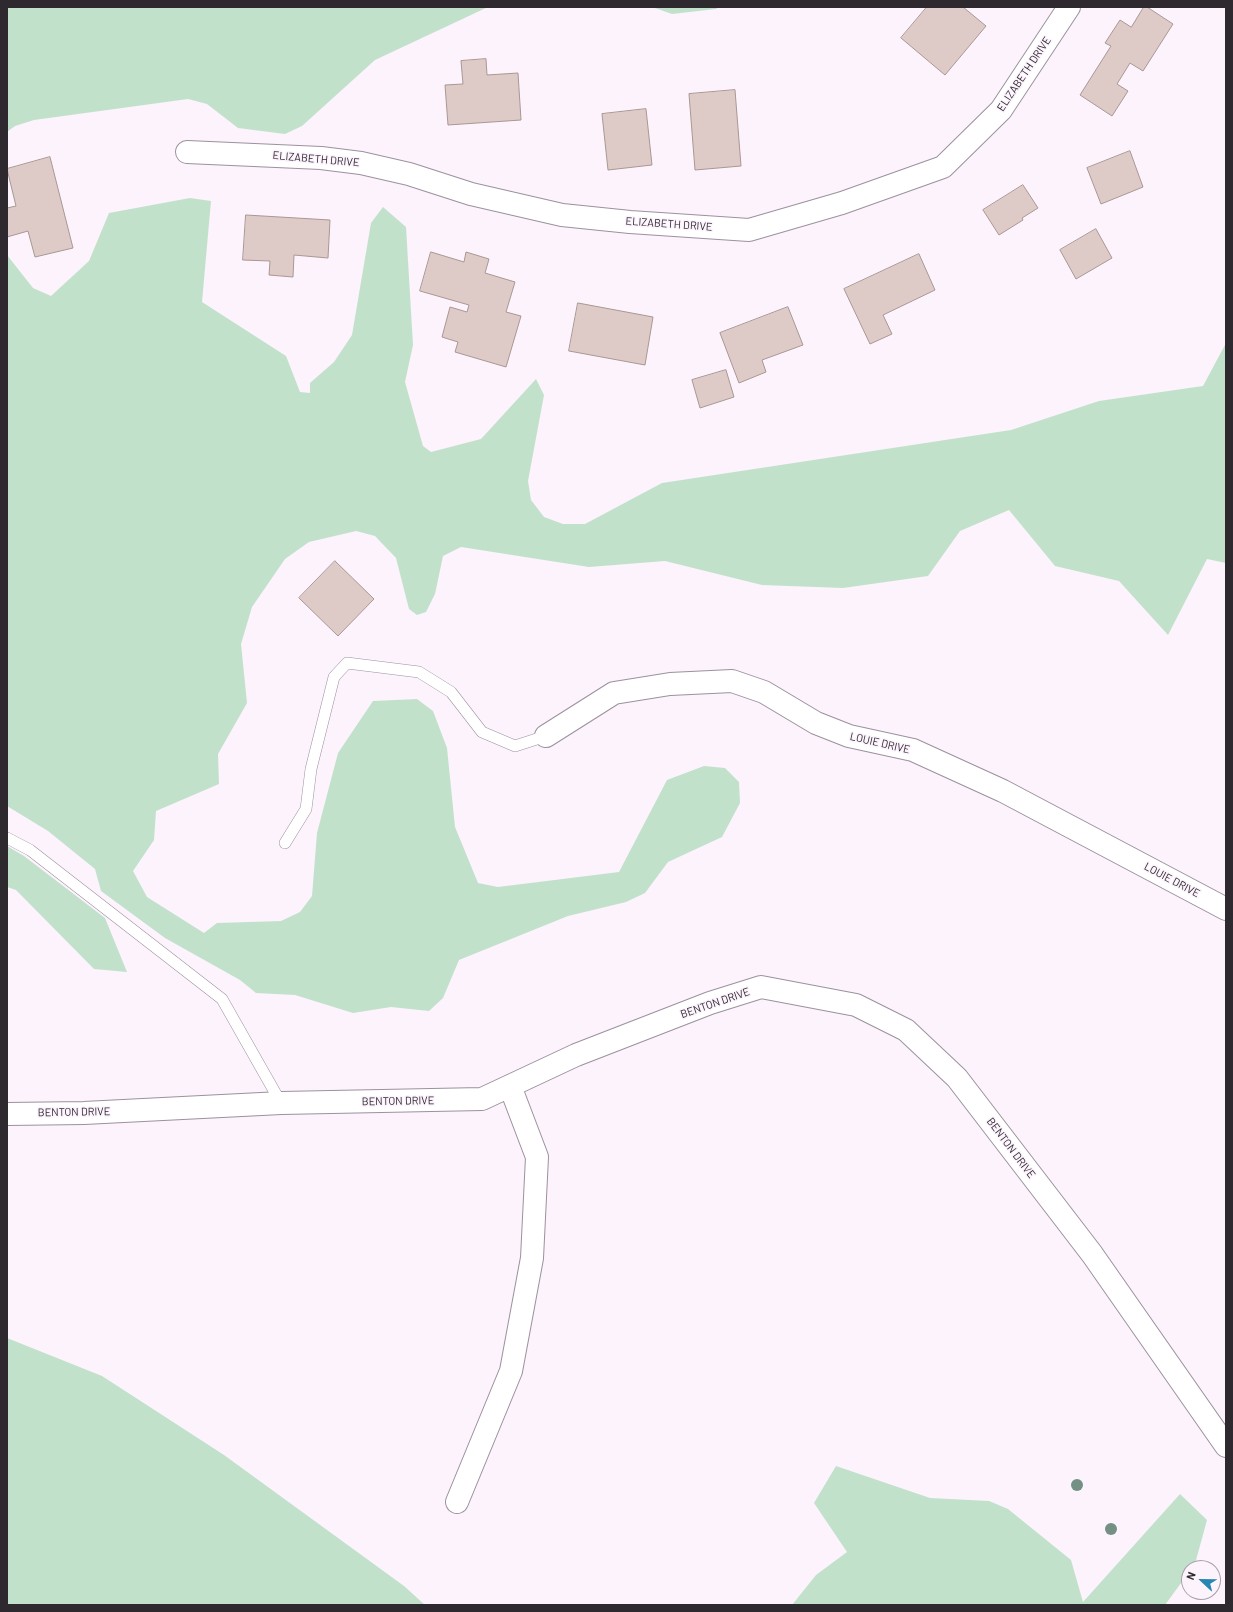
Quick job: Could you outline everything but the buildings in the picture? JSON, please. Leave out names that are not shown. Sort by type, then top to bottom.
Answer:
[{"type":"street","name":"ELIZABETH DRIVE","points":[[187,152],[321,158],[361,163],[409,174],[470,194],[562,215],[630,222],[749,230],[842,203],[943,167],[1001,110],[1069,7]]},
{"type":"street","name":"LOUIE DRIVE","points":[[546,736],[614,693],[670,684],[732,681],[764,692],[816,723],[849,736],[913,750],[996,788],[1226,909]]},
{"type":"street","name":"BENTON DRIVE","points":[[7,1114],[84,1113],[281,1104],[482,1099],[576,1055],[710,1003],[761,987],[856,1005],[906,1030],[957,1078],[1092,1254],[1226,1446]]},
{"type":"street","points":[[457,1502],[511,1371],[532,1258],[537,1158],[510,1086]]},
{"type":"lane","points":[[285,843],[306,809],[311,769],[334,677],[347,663],[419,672],[451,692],[482,732],[515,746],[546,736]]},
{"type":"lane","points":[[7,838],[30,850],[222,999],[281,1104]]},
{"type":"green space","points":[[7,7],[488,7],[375,60],[302,126],[285,134],[238,128],[207,104],[188,99],[34,120],[15,126],[7,132]]},
{"type":"green space","points":[[652,7],[719,7],[716,9],[672,14]]},
{"type":"green space","points":[[190,198],[211,201],[202,302],[286,356],[300,392],[310,393],[310,383],[334,362],[352,335],[371,223],[383,207],[406,227],[413,345],[405,382],[423,446],[431,452],[481,439],[536,379],[544,395],[528,481],[531,500],[544,517],[563,524],[585,524],[662,483],[1011,430],[1099,401],[1203,386],[1226,343],[1226,563],[1207,559],[1168,635],[1119,581],[1055,566],[1009,510],[960,531],[928,576],[843,588],[762,585],[665,561],[589,567],[461,547],[443,556],[435,594],[426,612],[417,615],[409,609],[396,558],[375,536],[356,531],[309,542],[285,559],[252,607],[241,644],[247,703],[218,754],[219,784],[156,811],[154,840],[133,871],[147,897],[204,933],[217,923],[281,921],[300,912],[312,896],[317,833],[338,753],[373,701],[417,699],[433,711],[447,748],[455,827],[478,883],[498,887],[619,872],[667,780],[704,766],[725,768],[739,782],[740,803],[722,837],[668,862],[645,893],[626,902],[568,916],[459,960],[443,998],[429,1011],[391,1007],[353,1013],[295,995],[256,993],[240,980],[165,938],[101,891],[95,869],[48,831],[7,806],[7,255],[33,288],[51,296],[89,261],[109,213]]},
{"type":"green space","points":[[7,846],[24,856],[105,918],[127,972],[94,969],[16,890],[7,887]]},
{"type":"green space","points":[[7,1338],[102,1376],[224,1455],[404,1586],[425,1605],[7,1605]]},
{"type":"green space","points":[[836,1466],[930,1498],[989,1501],[1008,1509],[1071,1560],[1083,1602],[1180,1494],[1207,1520],[1196,1560],[1181,1560],[1181,1583],[1165,1605],[792,1605],[816,1575],[847,1552],[814,1503]]}]
